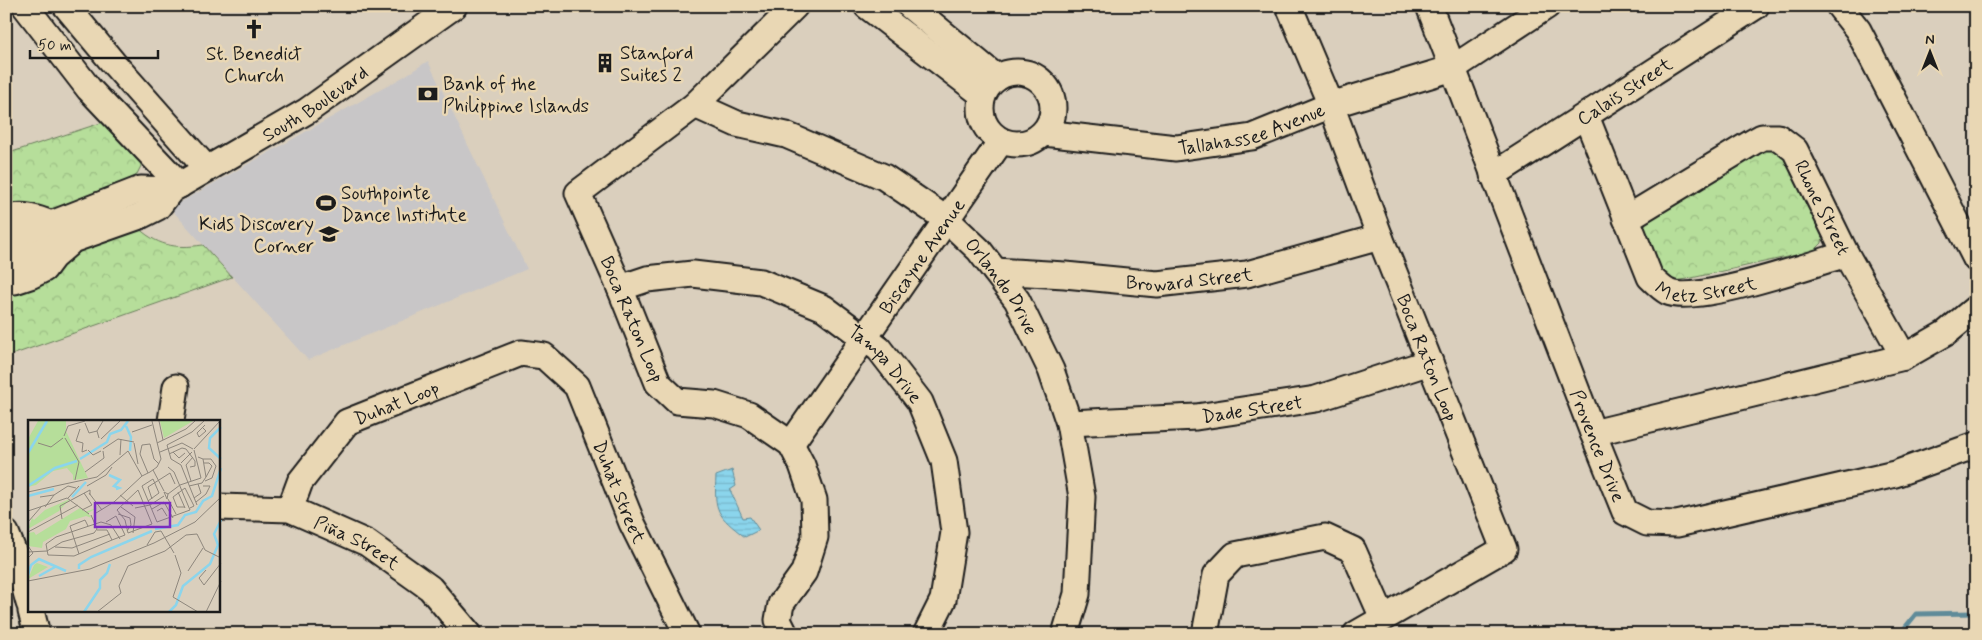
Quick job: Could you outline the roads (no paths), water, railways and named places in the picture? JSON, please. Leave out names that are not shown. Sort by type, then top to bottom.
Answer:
[{"type":"street","points":[[25,6],[89,89],[175,188]]},
{"type":"street","points":[[66,6],[115,65],[207,169]]},
{"type":"street","name":"South Boulevard","points":[[175,188],[140,189],[51,224],[23,216],[9,250],[15,281],[44,269],[53,257],[73,240],[140,216],[158,207],[175,188],[307,111],[454,6]]},
{"type":"street","name":"Boca Raton Loop","points":[[785,634],[778,620],[781,604],[804,572],[815,537],[814,500],[802,465],[784,439],[749,415],[714,404],[677,401],[658,383],[620,288],[578,192],[694,105],[795,6]]},
{"type":"street","points":[[867,6],[990,87]]},
{"type":"street","points":[[910,6],[990,87]]},
{"type":"street","name":"Boca Raton Loop","points":[[1289,6],[1331,105],[1380,237],[1504,549],[1356,634]]},
{"type":"street","name":"Provence Drive","points":[[1428,6],[1625,512],[1647,523],[1677,524],[1895,474],[1976,445]]},
{"type":"street","name":"Tallahassee Avenue","points":[[1044,133],[1176,148],[1252,136],[1331,105],[1453,68],[1547,6]]},
{"type":"street","name":"Calais Street","points":[[1493,175],[1756,6]]},
{"type":"street","points":[[1839,6],[1858,30],[1976,259]]},
{"type":"street","points":[[1019,72],[1036,78],[1048,90],[1053,100],[1053,112],[1050,123],[1044,133],[1035,140],[1024,144],[1012,144],[995,136],[983,120],[981,108],[990,87],[1008,74],[1019,72]]},
{"type":"street","name":"Orlando Drive","points":[[694,105],[737,124],[786,135],[884,177],[940,215],[978,250],[1017,300],[1051,370],[1068,423],[1082,498],[1077,594],[1065,634]]},
{"type":"street","name":"Metz Street","points":[[1586,116],[1650,277],[1668,292],[1688,295],[1715,292],[1846,254]]},
{"type":"street","name":"Biscayne Avenue","points":[[784,439],[995,136]]},
{"type":"street","name":"Rhone Street","points":[[1626,219],[1762,137],[1778,137],[1795,150],[1846,254],[1904,357]]},
{"type":"street","name":"Broward Street","points":[[995,271],[1066,275],[1157,284],[1247,274],[1380,237]]},
{"type":"street","name":"Tampa Drive","points":[[620,288],[647,279],[693,274],[761,282],[824,308],[879,349],[920,402],[944,461],[954,532],[943,600],[926,634]]},
{"type":"street","points":[[1593,433],[1904,357],[1946,333],[1976,308]]},
{"type":"street","name":"Duhat Loop","points":[[290,509],[300,482],[347,422],[521,353],[544,356]]},
{"type":"street","name":"Duhat Street","points":[[544,356],[577,386],[632,523],[687,634]]},
{"type":"street","name":"Dade Street","points":[[1068,423],[1196,417],[1316,399],[1430,362]]},
{"type":"street","points":[[171,420],[176,387]]},
{"type":"street","name":"Piña Street","points":[[220,507],[290,509],[367,543],[430,588],[469,634]]},
{"type":"street","points":[[6,533],[18,563],[28,599]]},
{"type":"street","points":[[1205,634],[1216,575],[1235,555],[1324,537],[1352,550],[1383,618]]},
{"type":"street","points":[[31,612],[37,634]]},
{"type":"water","points":[[732,470],[736,486],[730,490],[743,518],[750,517],[759,530],[745,537],[723,518],[717,505],[716,476]]},
{"type":"waterway","points":[[1900,634],[1916,614],[1976,613]]},
{"type":"place","name":"St. Benedict Church","points":[[254,29]]},
{"type":"place","name":"Stanford Suites 2","points":[[605,63]]},
{"type":"place","name":"Bank of the Philippine Islands","points":[[428,94]]},
{"type":"place","name":"Southpointe Dance Institute","points":[[326,203]]},
{"type":"place","name":"Kids Discovery Corner","points":[[329,234]]}]
